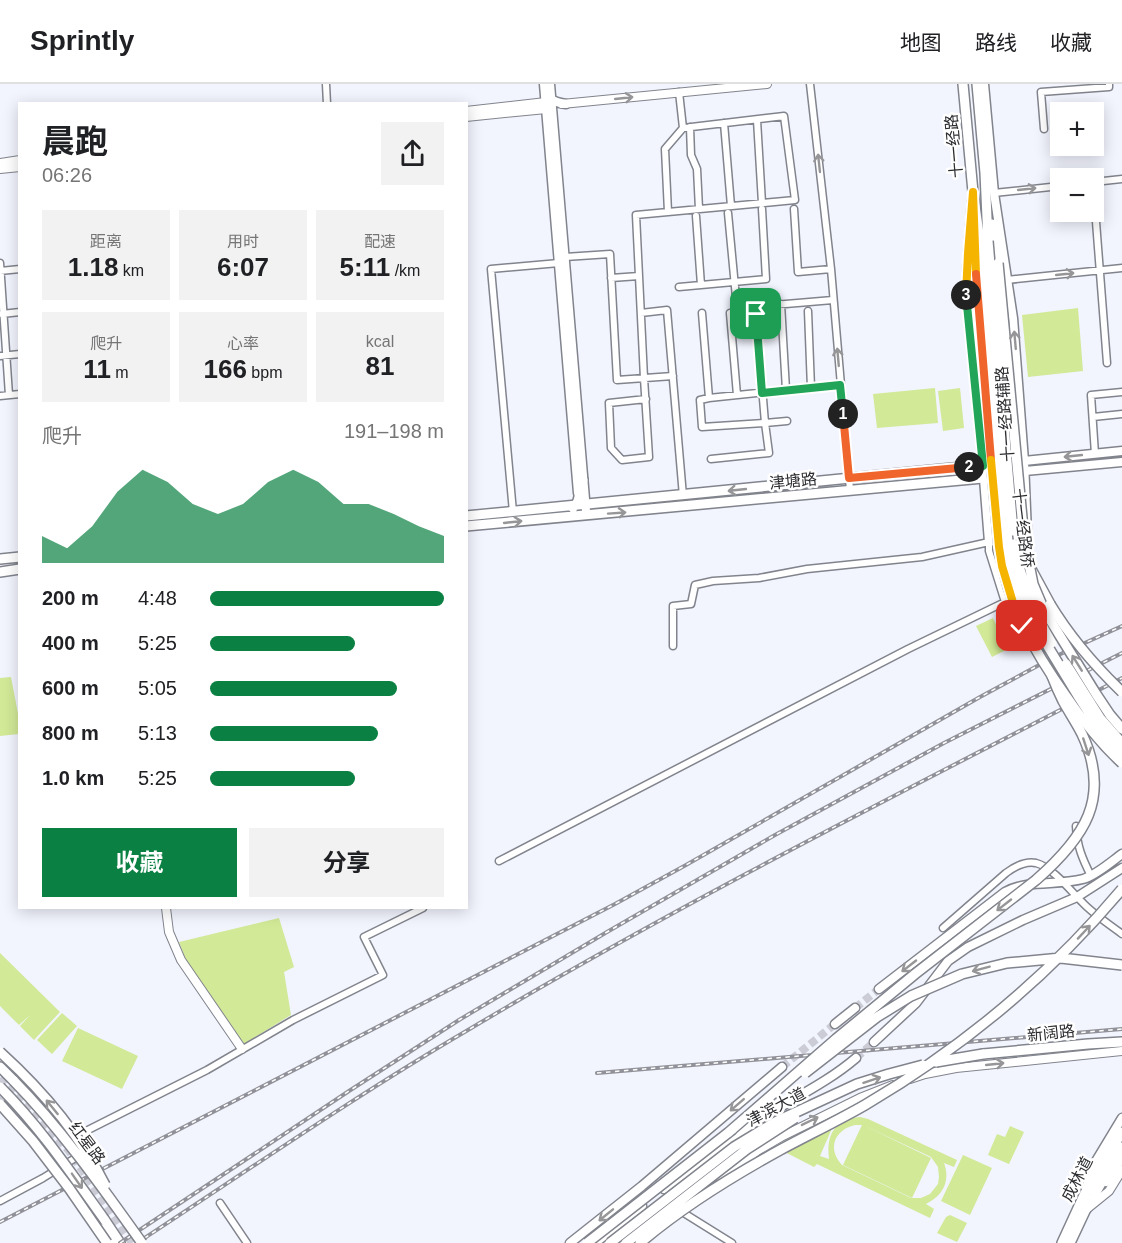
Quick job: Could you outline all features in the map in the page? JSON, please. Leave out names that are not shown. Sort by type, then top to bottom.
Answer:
[{"type":"main road","name":"十一经路","points":[[963,84],[973,192],[984,241]]},
{"type":"main road","name":"十一经路","points":[[977,84],[985,172],[984,241]]},
{"type":"main road","name":"十一经路辅路","points":[[973,192],[966,292],[989,542],[1027,533],[1025,466],[1013,318],[993,193],[984,84]]},
{"type":"main road","points":[[546,85],[580,481],[580,508]]},
{"type":"main road","points":[[549,104],[566,104]]},
{"type":"main road","points":[[549,104],[554,123],[562,260]]},
{"type":"main road","points":[[554,123],[557,111],[566,104]]},
{"type":"main road","points":[[985,172],[998,263],[1022,527],[1028,564],[1033,584],[1044,610],[1096,694],[1122,729]]},
{"type":"main road","name":"十一经路桥","points":[[973,192],[984,381],[1002,566],[1022,626],[1052,676],[1098,740],[1122,763]]},
{"type":"main road","name":"十一经路桥","points":[[984,241],[1012,521],[1020,573],[1030,602],[1046,633],[1100,718],[1122,743]]},
{"type":"main road","name":"十一经路桥","points":[[984,241],[1005,515],[1015,581],[1030,617],[1078,696],[1099,728],[1122,752]]},
{"type":"main road","name":"津塘路","points":[[580,508],[850,490],[983,478],[1025,466],[1095,454],[1122,452]]},
{"type":"main road","name":"津塘路","points":[[468,526],[580,508],[849,478],[983,466],[1122,462]]},
{"type":"main road","points":[[558,513],[572,499],[580,481]]},
{"type":"main road","name":"津塘路","points":[[468,516],[513,512],[558,513]]},
{"type":"main road","points":[[0,559],[18,557]]},
{"type":"main road","points":[[1028,564],[1062,624],[1093,662],[1122,692]]},
{"type":"main road","points":[[0,572],[18,570]]},
{"type":"main road","points":[[731,1134],[844,1032],[1036,880],[1073,843],[1085,824],[1090,810],[1093,778],[1091,762],[1082,734],[1063,702],[1052,676]]},
{"type":"main road","points":[[879,989],[1005,892],[1023,885],[1063,883],[1085,879],[1122,854]]},
{"type":"main road","points":[[874,1042],[916,1003],[948,961],[968,947],[1077,897],[1122,868]]},
{"type":"main road","points":[[640,1243],[677,1214],[722,1185],[915,1074],[980,1027],[1065,953],[1122,889]]},
{"type":"main road","points":[[595,1243],[877,1017],[911,996],[939,983],[985,968],[1026,960],[1061,958],[1122,965]]},
{"type":"main road","points":[[835,1024],[855,1008]]},
{"type":"main road","name":"新阔路","points":[[983,1054],[1122,1042]]},
{"type":"main road","points":[[0,1052],[40,1092],[74,1134],[99,1172],[117,1209]]},
{"type":"main road","name":"津滨大道","points":[[610,1243],[734,1147],[777,1121],[857,1084],[940,1061],[983,1054]]},
{"type":"main road","name":"津滨大道","points":[[587,1243],[731,1134],[823,1082],[856,1058]]},
{"type":"main road","points":[[570,1243],[642,1186],[782,1066]]},
{"type":"main road","name":"红星路","points":[[0,1067],[40,1108],[62,1135],[142,1243]]},
{"type":"main road","name":"红星路","points":[[0,1087],[56,1151],[120,1243]]},
{"type":"main road","points":[[626,1243],[747,1149],[820,1101]]},
{"type":"main road","points":[[0,1104],[33,1141],[113,1243]]},
{"type":"main road","points":[[26,1115],[69,1188]]},
{"type":"main road","points":[[1085,1192],[1090,1171],[1122,1118]]},
{"type":"main road","name":"成林道","points":[[1062,1243],[1085,1192],[1122,1131]]},
{"type":"main road","name":"成林道","points":[[1070,1243],[1085,1211],[1121,1152]]},
{"type":"main road","points":[[84,1208],[107,1243]]},
{"type":"street","points":[[326,84],[327,102]]},
{"type":"street","points":[[682,92],[691,84]]},
{"type":"street","points":[[566,104],[767,84]]},
{"type":"street","points":[[810,84],[831,269],[850,490]]},
{"type":"street","points":[[1044,129],[1041,92],[1110,87],[1109,84]]},
{"type":"street","points":[[682,92],[690,155],[697,170],[701,285]]},
{"type":"street","points":[[468,111],[549,104]]},
{"type":"street","points":[[468,117],[549,104]]},
{"type":"street","points":[[646,399],[609,403],[611,448],[622,460],[649,457],[646,399],[644,378],[636,215],[762,206],[795,200],[784,116],[686,128],[664,149],[668,212]]},
{"type":"street","points":[[679,287],[766,279],[756,120]]},
{"type":"street","points":[[724,123],[736,308],[833,300]]},
{"type":"street","points":[[0,163],[18,160]]},
{"type":"street","points":[[0,169],[18,167]]},
{"type":"street","points":[[1104,181],[1122,179]]},
{"type":"street","points":[[993,193],[1050,187]]},
{"type":"street","points":[[794,209],[798,272],[831,269]]},
{"type":"street","points":[[1096,222],[1107,363]]},
{"type":"street","points":[[513,512],[491,269],[610,254],[617,380],[673,376]]},
{"type":"street","points":[[0,263],[3,356],[9,395]]},
{"type":"street","points":[[1007,280],[1122,268]]},
{"type":"street","points":[[0,271],[18,269]]},
{"type":"street","points":[[611,278],[639,276]]},
{"type":"street","points":[[781,304],[786,390]]},
{"type":"street","points":[[641,313],[667,310],[683,496]]},
{"type":"street","points":[[808,311],[811,388]]},
{"type":"street","points":[[2,314],[18,312]]},
{"type":"street","points":[[702,313],[709,398]]},
{"type":"street","points":[[730,313],[737,395]]},
{"type":"street","points":[[711,459],[769,453],[756,314]]},
{"type":"street","points":[[3,356],[18,354]]},
{"type":"street","points":[[788,422],[702,427],[700,400],[840,385]]},
{"type":"street","points":[[1095,454],[1091,395],[1122,392]]},
{"type":"street","points":[[0,396],[18,394]]},
{"type":"street","points":[[1093,417],[1122,414]]},
{"type":"street","points":[[499,861],[908,649],[1005,602],[989,551],[989,542],[922,557],[807,569],[759,578],[713,581],[695,585],[691,604],[673,606],[673,646]]},
{"type":"street","points":[[1076,826],[1082,858],[1091,876]]},
{"type":"street","points":[[942,928],[1013,868],[1030,862],[1039,864],[1053,874],[1082,903],[1122,934]]},
{"type":"street","points":[[166,909],[169,932],[181,960],[242,1049]]},
{"type":"street","points":[[0,1201],[93,1147],[84,1132],[207,1070],[293,1020],[383,975],[364,938],[421,909]]},
{"type":"street","points":[[646,1243],[757,1151],[808,1122],[876,1091],[925,1074],[956,1068],[1122,1051]]},
{"type":"street","points":[[1085,1211],[1108,1191],[1122,1170]]},
{"type":"street","points":[[642,1186],[732,1243]]},
{"type":"street","points":[[220,1203],[247,1243]]},
{"type":"green space","points":[[1078,308],[1083,371],[1028,377],[1022,315]]},
{"type":"green space","points":[[935,388],[938,423],[877,428],[873,394]]},
{"type":"green space","points":[[960,388],[964,428],[943,431],[938,391]]},
{"type":"green space","points":[[993,618],[1008,649],[992,657],[976,626]]},
{"type":"green space","points":[[11,677],[18,714],[18,734],[0,736],[0,678]]},
{"type":"green space","points":[[279,918],[294,967],[284,972],[291,1015],[244,1044],[186,960],[179,942]]},
{"type":"green space","points":[[0,953],[60,1012],[34,1040],[20,1026],[30,1015],[19,1025],[0,1006]]},
{"type":"green space","points":[[62,1013],[77,1026],[52,1054],[37,1040]]},
{"type":"green space","points":[[78,1028],[138,1056],[122,1089],[62,1061]]},
{"type":"green space","points":[[851,1118],[868,1119],[957,1160],[954,1167],[944,1163],[946,1182],[944,1188],[937,1197],[926,1204],[934,1209],[930,1218],[817,1164],[814,1167],[783,1151],[833,1126],[820,1156],[829,1159],[829,1143],[834,1130]],"holes":[[[862,1125],[843,1165],[912,1198],[842,1165],[837,1159],[834,1147],[842,1131],[848,1127]],[[863,1125],[931,1157],[938,1167],[938,1184],[930,1194],[921,1198],[912,1198],[931,1158]]]},
{"type":"green space","points":[[1010,1126],[1024,1132],[1009,1164],[988,1155],[997,1134],[1005,1137]]},
{"type":"green space","points":[[963,1155],[992,1168],[970,1215],[941,1201]]},
{"type":"green space","points":[[950,1215],[967,1223],[957,1242],[937,1233],[946,1217]]},
{"type":"tunnel","points":[[855,1008],[879,989]]},
{"type":"tunnel","points":[[782,1067],[835,1024]]},
{"type":"tunnel","points":[[856,1058],[874,1042]]},
{"type":"tunnel","points":[[0,1078],[69,1151],[132,1243]]},
{"type":"tunnel","points":[[0,1096],[34,1131]]},
{"type":"railway","points":[[0,1222],[615,904],[980,697],[1054,657],[1122,626]]},
{"type":"railway","points":[[120,1243],[459,1020],[607,932],[775,835],[944,743],[1122,653]]},
{"type":"railway","points":[[137,1243],[384,1081],[548,983],[792,849],[1122,678]]},
{"type":"railway","points":[[597,1073],[1122,1029]]},
{"type":"route","points":[[756,314],[762,393],[840,385],[849,478],[983,466],[966,292],[973,192],[977,300],[999,547],[1009,592],[1022,626]]}]
